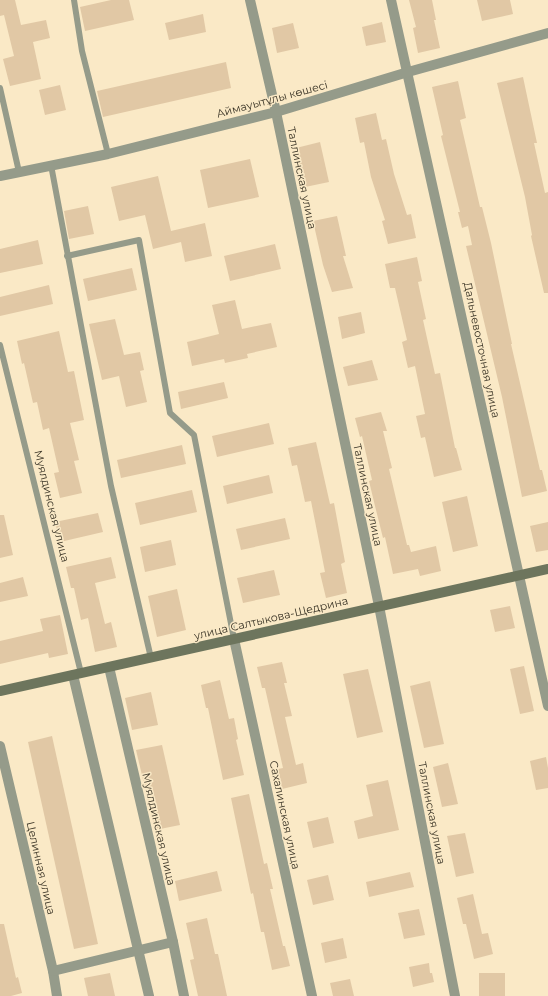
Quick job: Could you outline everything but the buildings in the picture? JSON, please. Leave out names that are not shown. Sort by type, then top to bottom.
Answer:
[{"type":"street","name":"Таллинская улица","points":[[250,0],[276,112],[379,606],[455,996]]},
{"type":"street","name":"Дальневосточная улица","points":[[392,0],[548,706]]},
{"type":"street","name":"Аймауытұлы көшесі","points":[[0,176],[108,154],[276,112],[408,72],[548,33]]},
{"type":"street","name":"улица Салтыкова-Щедрина","points":[[0,691],[548,569]]},
{"type":"street","name":"Сахалинская улица","points":[[234,639],[312,996]]},
{"type":"street","name":"Муялдинская улица","points":[[109,667],[173,942],[184,996]]},
{"type":"street","points":[[77,674],[149,996]]},
{"type":"street","name":"Целинная улица","points":[[0,746],[53,971],[57,996]]},
{"type":"street","points":[[53,971],[173,942]]},
{"type":"lane","points":[[74,0],[82,51],[108,154]]},
{"type":"lane","points":[[0,88],[19,172]]},
{"type":"lane","points":[[50,165],[111,486],[151,658]]},
{"type":"lane","points":[[67,256],[138,240],[170,413],[194,435],[234,639]]},
{"type":"lane","name":"Муялдинская улица","points":[[0,345],[77,674]]}]
